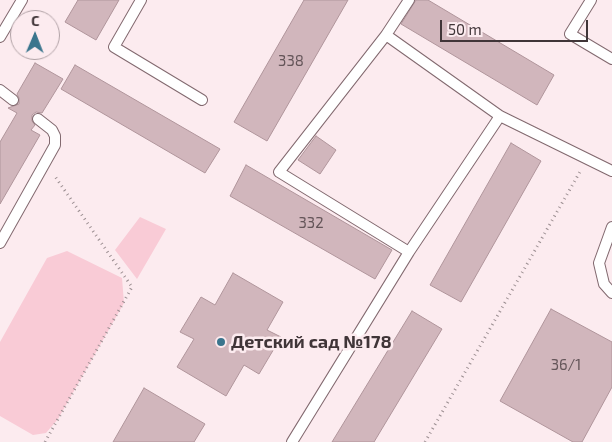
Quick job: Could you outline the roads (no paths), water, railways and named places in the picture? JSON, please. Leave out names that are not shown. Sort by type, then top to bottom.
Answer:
[{"type":"lane","points":[[0,37],[22,0]]},
{"type":"lane","points":[[142,0],[114,47],[202,100]]},
{"type":"lane","points":[[408,0],[386,35],[279,172],[409,252]]},
{"type":"lane","points":[[591,0],[570,34],[612,59]]},
{"type":"lane","points":[[386,35],[500,116],[612,171]]},
{"type":"lane","points":[[0,90],[13,100]]},
{"type":"lane","points":[[292,442],[409,252],[500,116]]},
{"type":"lane","points":[[0,243],[55,145],[56,136],[52,130],[38,119]]},
{"type":"lane","points":[[612,227],[599,263],[604,284],[612,293]]},
{"type":"place","name":"Детский сад №178","points":[[221,342]]}]
